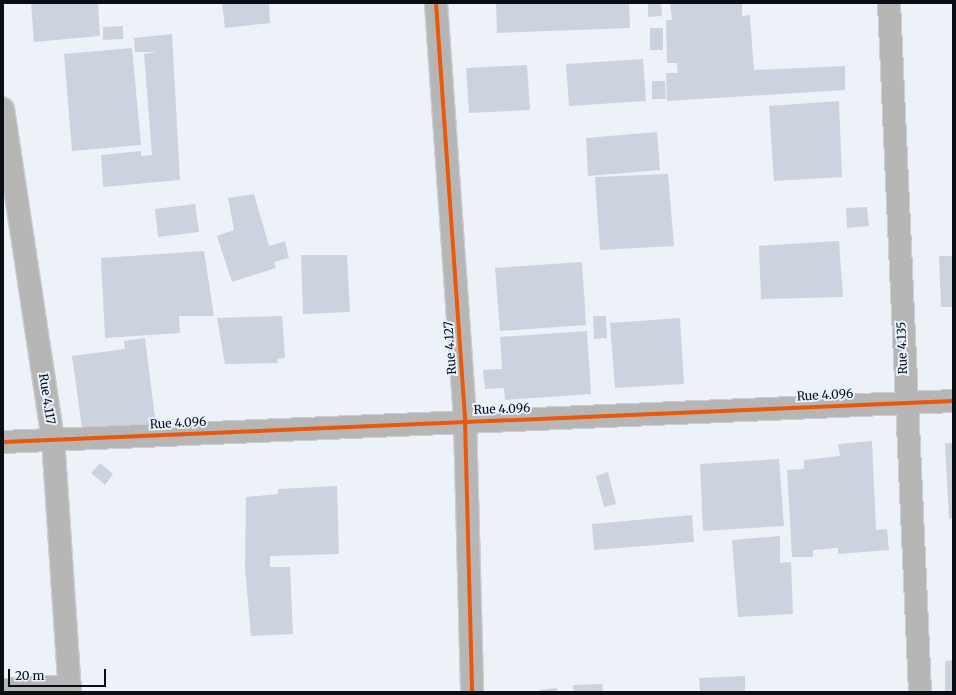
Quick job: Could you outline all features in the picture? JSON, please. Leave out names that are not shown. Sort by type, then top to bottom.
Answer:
[{"type":"street","name":"Rue 4.127","points":[[436,3],[465,420],[472,692]]},
{"type":"street","name":"Rue 4.135","points":[[889,3],[904,401],[920,692]]},
{"type":"street","name":"Rue 4.117","points":[[3,109],[53,438],[70,689]]},
{"type":"street","name":"Rue 4.096","points":[[3,442],[53,438],[904,401],[953,401]]},
{"type":"street","points":[[3,690],[70,689]]},
{"type":"building","points":[[31,3],[98,3],[100,36],[34,42]]},
{"type":"building","points":[[222,3],[269,3],[270,23],[225,28]]},
{"type":"building","points":[[496,3],[629,3],[630,28],[497,33]]},
{"type":"building","points":[[648,3],[661,3],[662,16],[648,17]]},
{"type":"building","points":[[670,3],[742,3],[742,16],[750,15],[754,70],[845,66],[845,90],[667,101],[666,73],[678,73],[677,63],[667,63],[666,20],[672,20]]},
{"type":"building","points":[[123,26],[123,39],[103,40],[103,27]]},
{"type":"building","points":[[650,28],[663,28],[663,50],[650,50]]},
{"type":"building","points":[[172,34],[180,180],[103,187],[101,155],[141,151],[141,156],[152,155],[144,54],[157,52],[135,52],[134,38]]},
{"type":"building","points":[[132,48],[141,145],[72,151],[64,54]]},
{"type":"building","points":[[643,59],[646,101],[569,106],[566,64]]},
{"type":"building","points":[[527,65],[530,110],[469,113],[466,68]]},
{"type":"building","points":[[652,81],[665,81],[666,99],[652,99]]},
{"type":"building","points":[[839,101],[842,177],[774,181],[769,106]]},
{"type":"building","points":[[657,132],[660,170],[588,176],[586,138]]},
{"type":"building","points":[[668,174],[674,246],[600,250],[595,177]]},
{"type":"building","points":[[254,194],[269,246],[285,241],[289,258],[274,262],[276,268],[232,282],[217,236],[234,230],[228,198]]},
{"type":"building","points":[[195,204],[199,232],[158,237],[155,209]]},
{"type":"building","points":[[867,207],[869,226],[847,228],[846,208]]},
{"type":"building","points":[[839,241],[843,297],[761,299],[759,246]]},
{"type":"building","points":[[204,251],[214,316],[179,316],[180,333],[105,338],[101,258]]},
{"type":"building","points":[[301,255],[347,255],[350,312],[303,314]]},
{"type":"building","points":[[939,256],[953,256],[953,307],[941,307]]},
{"type":"building","points":[[582,262],[586,325],[500,331],[495,268]]},
{"type":"building","points":[[282,316],[285,358],[277,359],[278,363],[225,364],[217,318]]},
{"type":"building","points":[[593,316],[606,316],[607,338],[594,339]]},
{"type":"building","points":[[680,318],[684,384],[615,388],[610,323]]},
{"type":"building","points":[[587,331],[591,394],[505,400],[504,388],[485,389],[483,370],[502,369],[500,337]]},
{"type":"building","points":[[145,338],[156,425],[82,428],[72,356],[125,349],[124,341]]},
{"type":"building","points":[[872,441],[876,530],[887,529],[889,550],[838,554],[838,548],[813,550],[813,557],[792,557],[787,470],[804,469],[804,460],[840,456],[838,444]]},
{"type":"building","points":[[945,443],[953,443],[953,518],[949,519]]},
{"type":"building","points":[[779,459],[784,526],[703,531],[700,464]]},
{"type":"building","points":[[100,463],[113,474],[105,485],[91,473]]},
{"type":"building","points":[[608,472],[616,504],[604,507],[596,476]]},
{"type":"building","points":[[337,486],[339,554],[270,556],[270,567],[290,567],[293,634],[251,636],[245,568],[246,497],[278,494],[278,489]]},
{"type":"building","points":[[692,515],[694,542],[594,550],[592,524]]},
{"type":"building","points":[[780,536],[780,563],[791,562],[793,614],[738,617],[732,540]]},
{"type":"building","points":[[953,660],[953,692],[945,692],[945,661]]},
{"type":"building","points":[[745,676],[745,692],[700,692],[699,678]]},
{"type":"building","points":[[602,684],[603,692],[574,692],[573,685]]},
{"type":"building","points":[[557,688],[558,692],[540,692],[539,690]]},
{"type":"cycle path","points":[[436,3],[465,420],[472,692]]},
{"type":"cycle path","points":[[3,442],[953,401]]}]
